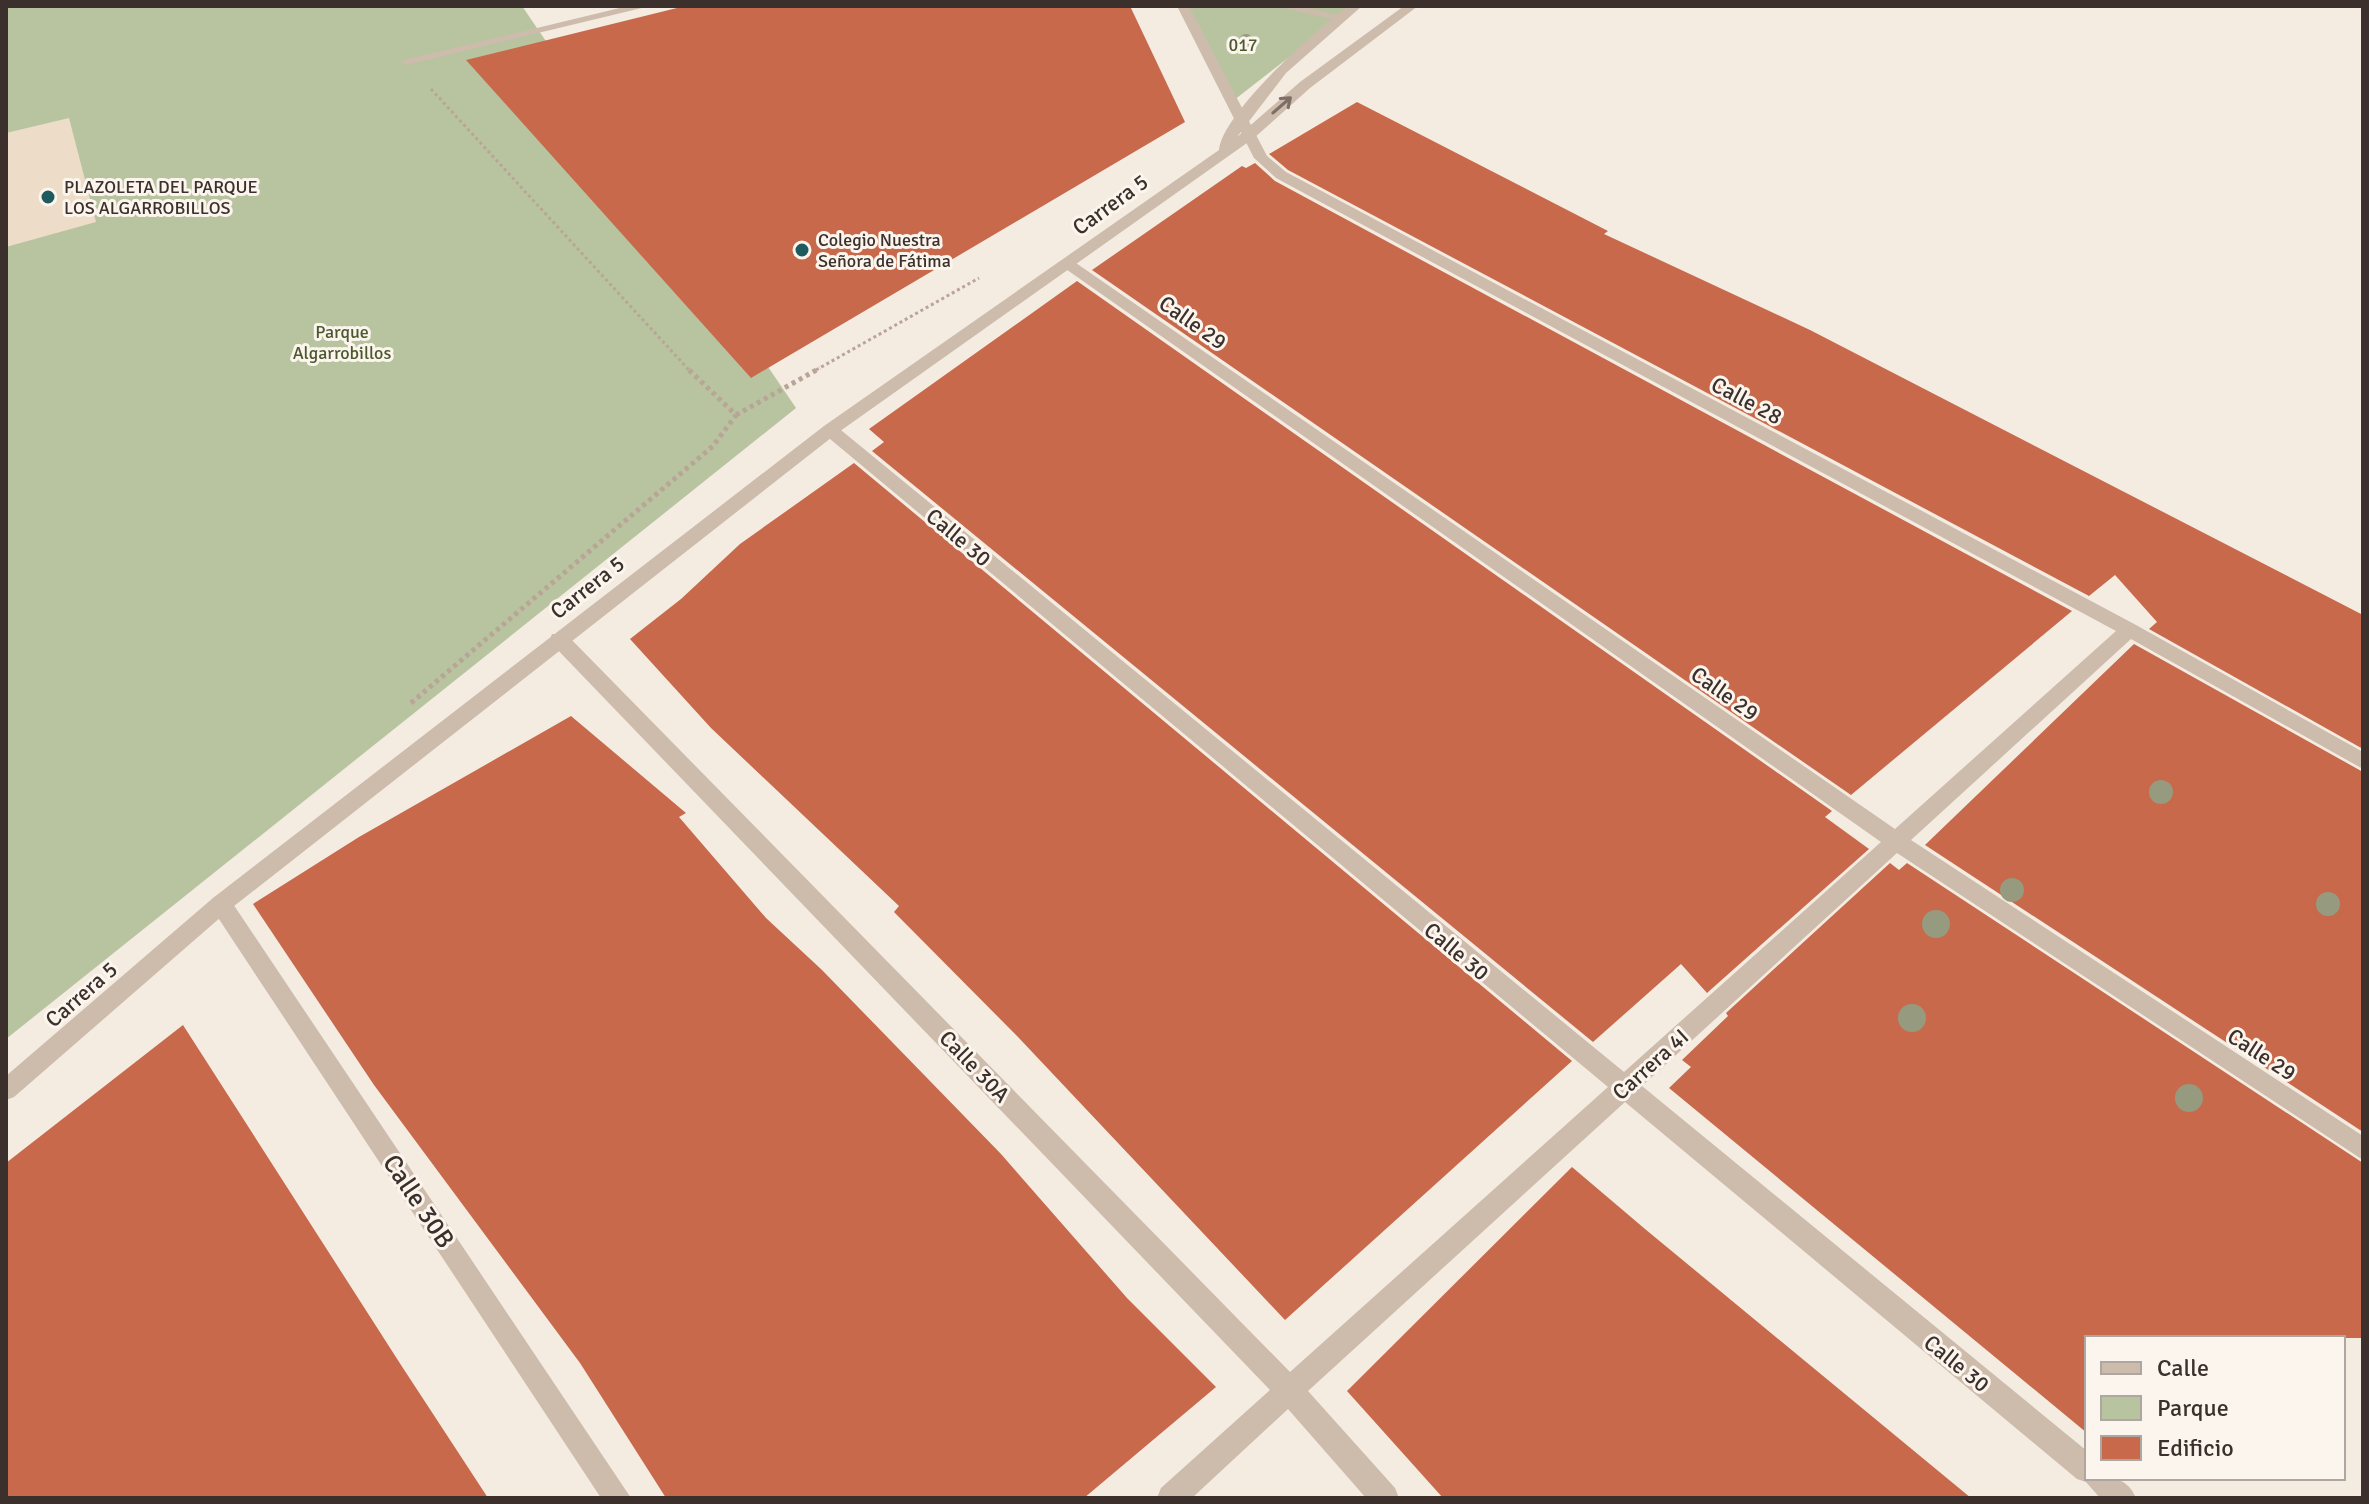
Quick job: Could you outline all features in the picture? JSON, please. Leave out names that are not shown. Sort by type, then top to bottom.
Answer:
[{"type":"street","points":[[406,61],[642,6]]},
{"type":"street","name":"Calle 28","points":[[1183,6],[1261,158],[1281,175],[2129,630],[2363,761]]},
{"type":"street","points":[[1281,6],[1340,17]]},
{"type":"street","name":"Carrera 5","points":[[1222,154],[1241,118],[1276,75],[1356,6]]},
{"type":"street","name":"Carrera 5","points":[[6,1090],[221,904],[830,430],[1249,135],[1305,85],[1412,6]]},
{"type":"street","name":"Calle 29","points":[[1068,264],[1896,841],[2363,1149]]},
{"type":"street","name":"Calle 30","points":[[830,430],[2085,1467]]},
{"type":"street","name":"Carrera 4I","points":[[1171,1498],[2129,630]]},
{"type":"street","name":"Calle 30A","points":[[559,639],[1289,1390],[1385,1498]]},
{"type":"street","name":"Calle 30B","points":[[221,904],[617,1498]]},
{"type":"street","points":[[2100,1480],[2122,1498]]},
{"type":"path","points":[[406,61],[704,386],[736,415]]},
{"type":"path","points":[[401,712],[713,446],[736,415],[984,275]]},
{"type":"green space","name":"Parque Algarrobillos","points":[[6,6],[522,6],[796,408],[6,1039]]},
{"type":"green space","name":"017","points":[[1178,6],[1355,6],[1229,104]]},
{"type":"shaded area","name":"PLAZOLETA DEL PARQUE LOS ALGARROBILLOS","points":[[69,118],[96,222],[6,247],[6,133]]},
{"type":"building","name":"Colegio Nuestra Señora de Fátima","points":[[685,6],[1130,6],[1185,122],[751,378],[466,60]]},
{"type":"building","points":[[1357,102],[1608,231],[1604,234],[1810,330],[2363,615],[2363,749],[2149,629],[2157,622],[2115,575],[2089,596],[1288,170],[1269,154]]},
{"type":"building","points":[[1255,163],[1275,181],[2072,611],[1851,795],[1092,270],[1242,166],[1246,168]]},
{"type":"building","points":[[1077,281],[1832,811],[1825,817],[1869,849],[1707,993],[1681,964],[1593,1042],[872,451],[884,442],[869,429]]},
{"type":"building","points":[[854,463],[1572,1061],[1285,1320],[1018,1037],[894,912],[899,906],[711,728],[630,639],[681,599],[740,544]]},
{"type":"building","points":[[2134,644],[2363,772],[2363,1132],[1925,845]]},
{"type":"building","points":[[571,716],[686,813],[679,817],[766,918],[822,970],[1001,1154],[1127,1298],[1216,1387],[1084,1498],[666,1498],[580,1363],[374,1085],[253,904],[359,837]]},
{"type":"building","points":[[1890,863],[1899,870],[1907,863],[2363,1163],[2363,1338],[2085,1336],[2085,1431],[1669,1088],[1691,1067],[1682,1060],[1728,1016],[1726,1013]]},
{"type":"building","points":[[183,1025],[488,1498],[6,1498],[6,1163]]},
{"type":"building","points":[[1572,1167],[1971,1498],[1443,1498],[1347,1391]]},
{"type":"place","name":"PLAZOLETA DEL PARQUE LOS ALGARROBILLOS","points":[[48,197]]},
{"type":"place","name":"Colegio Nuestra Señora de Fátima","points":[[802,250]]}]
